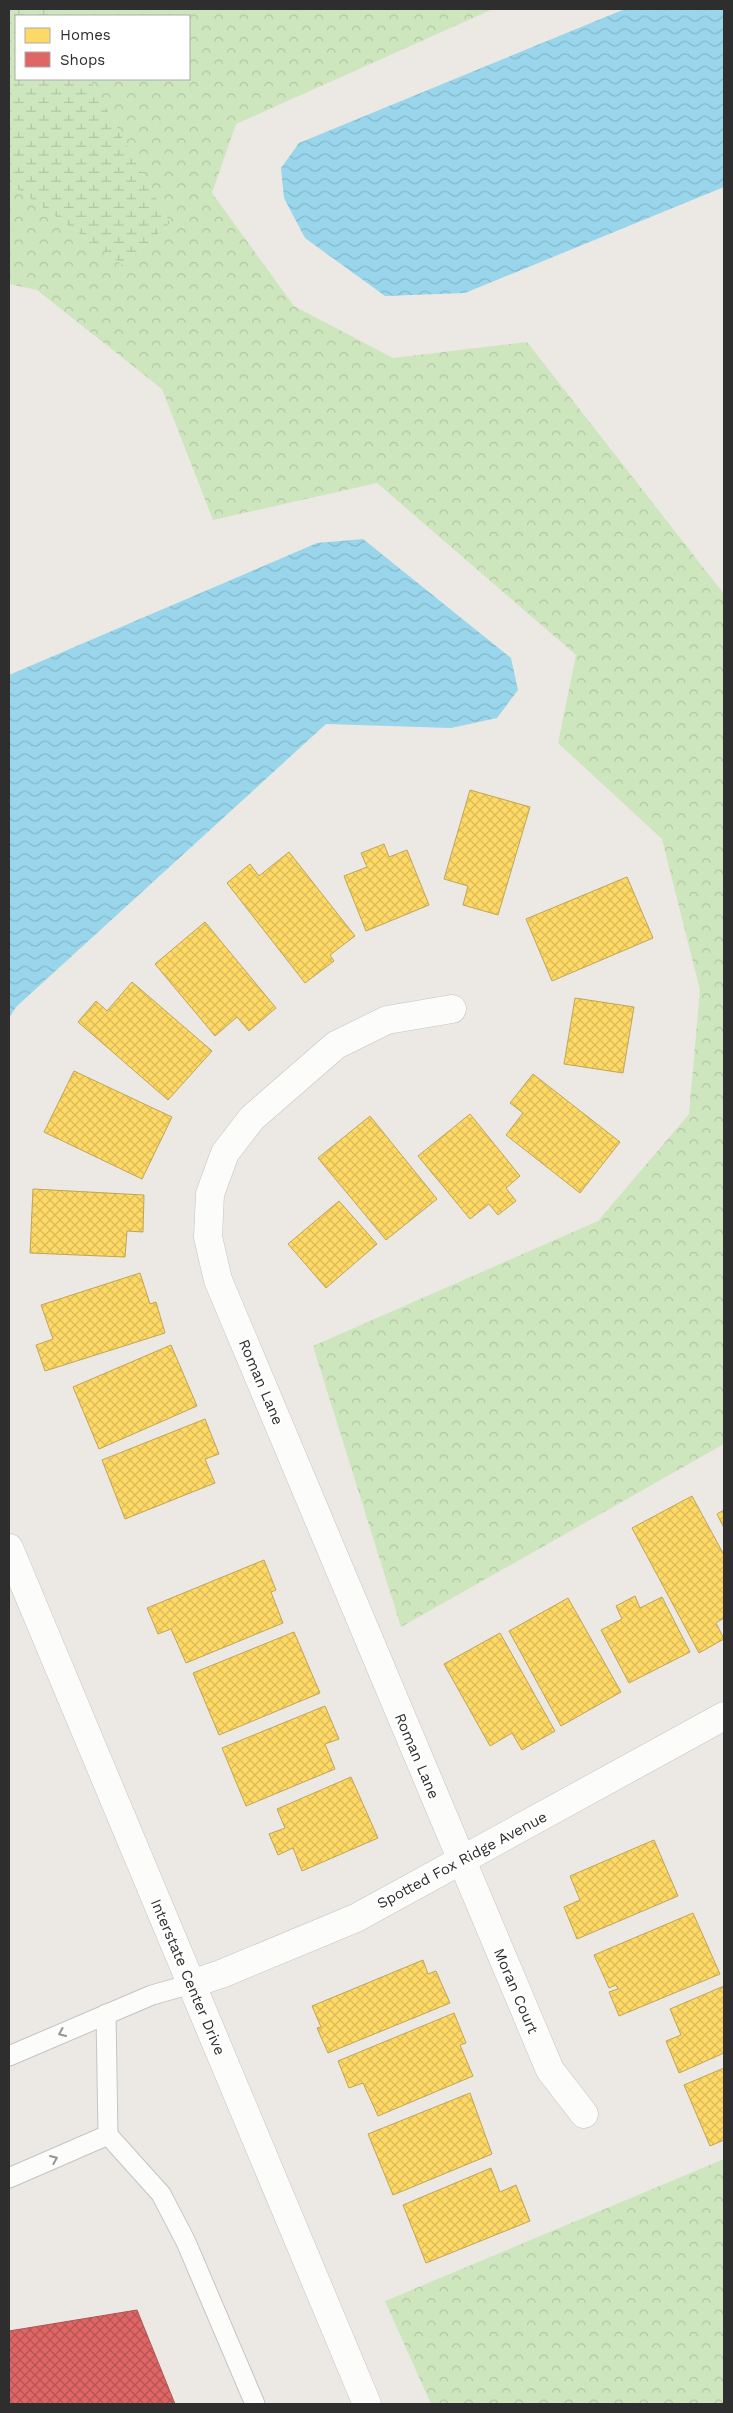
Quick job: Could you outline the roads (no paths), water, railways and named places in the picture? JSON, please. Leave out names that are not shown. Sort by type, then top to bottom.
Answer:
[{"type":"street","name":"Roman Lane","points":[[452,1009],[388,1020],[336,1045],[252,1118],[225,1154],[210,1194],[208,1237],[218,1280],[461,1861]]},
{"type":"street","name":"Interstate Center Drive","points":[[9,1548],[367,2404]]},
{"type":"street","name":"Spotted Fox Ridge Avenue","points":[[191,1984],[356,1918],[724,1716]]},
{"type":"street","name":"Moran Court","points":[[461,1861],[550,2070],[584,2114]]},
{"type":"lane","points":[[9,2056],[152,1995],[191,1984]]},
{"type":"lane","points":[[106,2014],[108,2135],[165,2202],[186,2242],[255,2404]]},
{"type":"lane","points":[[9,2178],[108,2135]]},
{"type":"water","points":[[625,9],[724,9],[724,187],[465,293],[385,296],[305,238],[284,198],[281,168],[299,143]]},
{"type":"water","points":[[363,539],[511,658],[518,690],[497,718],[451,728],[326,724],[16,1007],[9,1018],[9,675],[317,543]]}]
